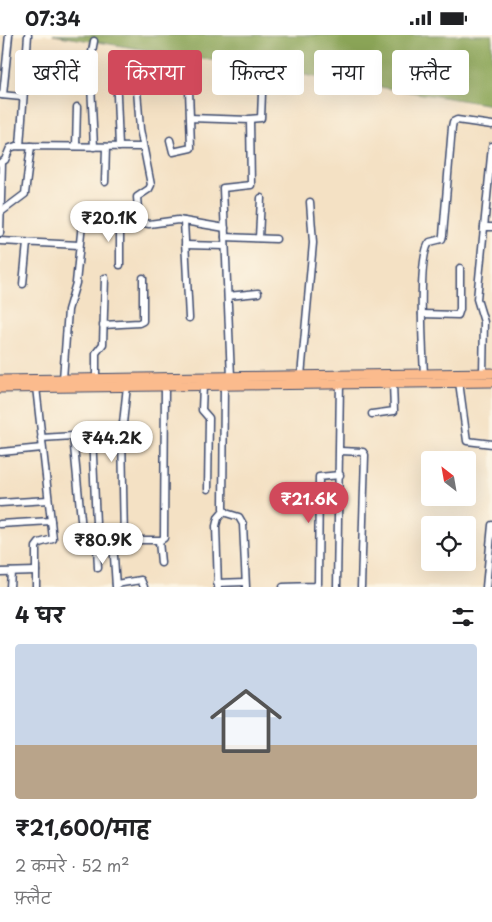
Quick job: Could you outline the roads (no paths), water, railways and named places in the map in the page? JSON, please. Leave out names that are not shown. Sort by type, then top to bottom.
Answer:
[{"type":"highway","points":[[0,388],[224,385],[488,373]]},
{"type":"highway","points":[[0,380],[301,376],[393,383],[492,382]]},
{"type":"street","points":[[9,35],[2,95],[22,97]]},
{"type":"street","points":[[20,146],[22,97],[28,35]]},
{"type":"street","points":[[94,41],[90,63],[94,147]]},
{"type":"street","points":[[117,95],[119,147]]},
{"type":"street","points":[[138,95],[142,147],[151,187],[137,197],[139,221]]},
{"type":"street","points":[[170,140],[173,152],[191,148],[189,95]]},
{"type":"street","points":[[190,118],[261,118],[262,95]]},
{"type":"street","points":[[76,107],[76,146]]},
{"type":"street","points":[[231,377],[223,187],[249,186],[251,184],[249,119]]},
{"type":"street","points":[[424,375],[422,314],[424,251],[430,242],[439,241],[443,235],[453,122],[457,120],[492,125]]},
{"type":"street","points":[[0,233],[1,162],[5,160],[10,148],[20,146],[142,147]]},
{"type":"street","points":[[1,212],[25,194],[31,146]]},
{"type":"street","points":[[488,373],[484,322],[477,299],[492,146]]},
{"type":"street","points":[[105,182],[106,147]]},
{"type":"street","points":[[258,238],[260,197]]},
{"type":"street","points":[[301,376],[313,243],[310,202]]},
{"type":"street","points":[[63,379],[68,310],[76,283],[82,223],[120,220],[149,223],[184,221],[225,228]]},
{"type":"street","points":[[120,220],[120,265]]},
{"type":"street","points":[[184,221],[189,318]]},
{"type":"street","points":[[484,227],[492,227]]},
{"type":"street","points":[[225,237],[276,239]]},
{"type":"street","points":[[0,241],[79,245]]},
{"type":"street","points":[[23,284],[27,243]]},
{"type":"street","points":[[185,245],[225,245]]},
{"type":"street","points":[[422,314],[458,315],[460,268]]},
{"type":"street","points":[[96,379],[96,353],[103,344],[105,278]]},
{"type":"street","points":[[103,325],[139,323],[143,321],[143,278]]},
{"type":"street","points":[[228,295],[258,293]]},
{"type":"street","points":[[337,587],[340,379]]},
{"type":"street","points":[[460,382],[467,441],[492,444]]},
{"type":"street","points":[[372,414],[394,411],[393,383]]},
{"type":"street","points":[[73,436],[82,539],[159,541],[164,538],[165,385]]},
{"type":"street","points":[[203,385],[202,410],[209,418],[208,489]]},
{"type":"street","points":[[224,385],[224,511],[218,518],[216,526],[218,585],[246,584],[243,524],[239,517],[224,511]]},
{"type":"street","points":[[124,541],[122,433],[127,386]]},
{"type":"street","points":[[36,387],[53,539],[36,545],[36,587]]},
{"type":"street","points":[[41,438],[122,433]]},
{"type":"street","points":[[92,435],[98,568]]},
{"type":"street","points":[[1,453],[42,447]]},
{"type":"street","points":[[340,451],[363,452],[365,455],[361,587]]},
{"type":"street","points":[[284,587],[286,585],[315,586],[318,584],[319,477],[340,475]]},
{"type":"street","points":[[0,503],[48,500]]},
{"type":"street","points":[[0,524],[51,521]]},
{"type":"street","points":[[486,587],[490,574],[492,525]]},
{"type":"street","points":[[113,541],[116,586],[141,580],[144,587]]},
{"type":"street","points":[[159,541],[161,563]]},
{"type":"street","points":[[0,573],[36,571]]},
{"type":"street","points":[[10,572],[10,587]]}]
